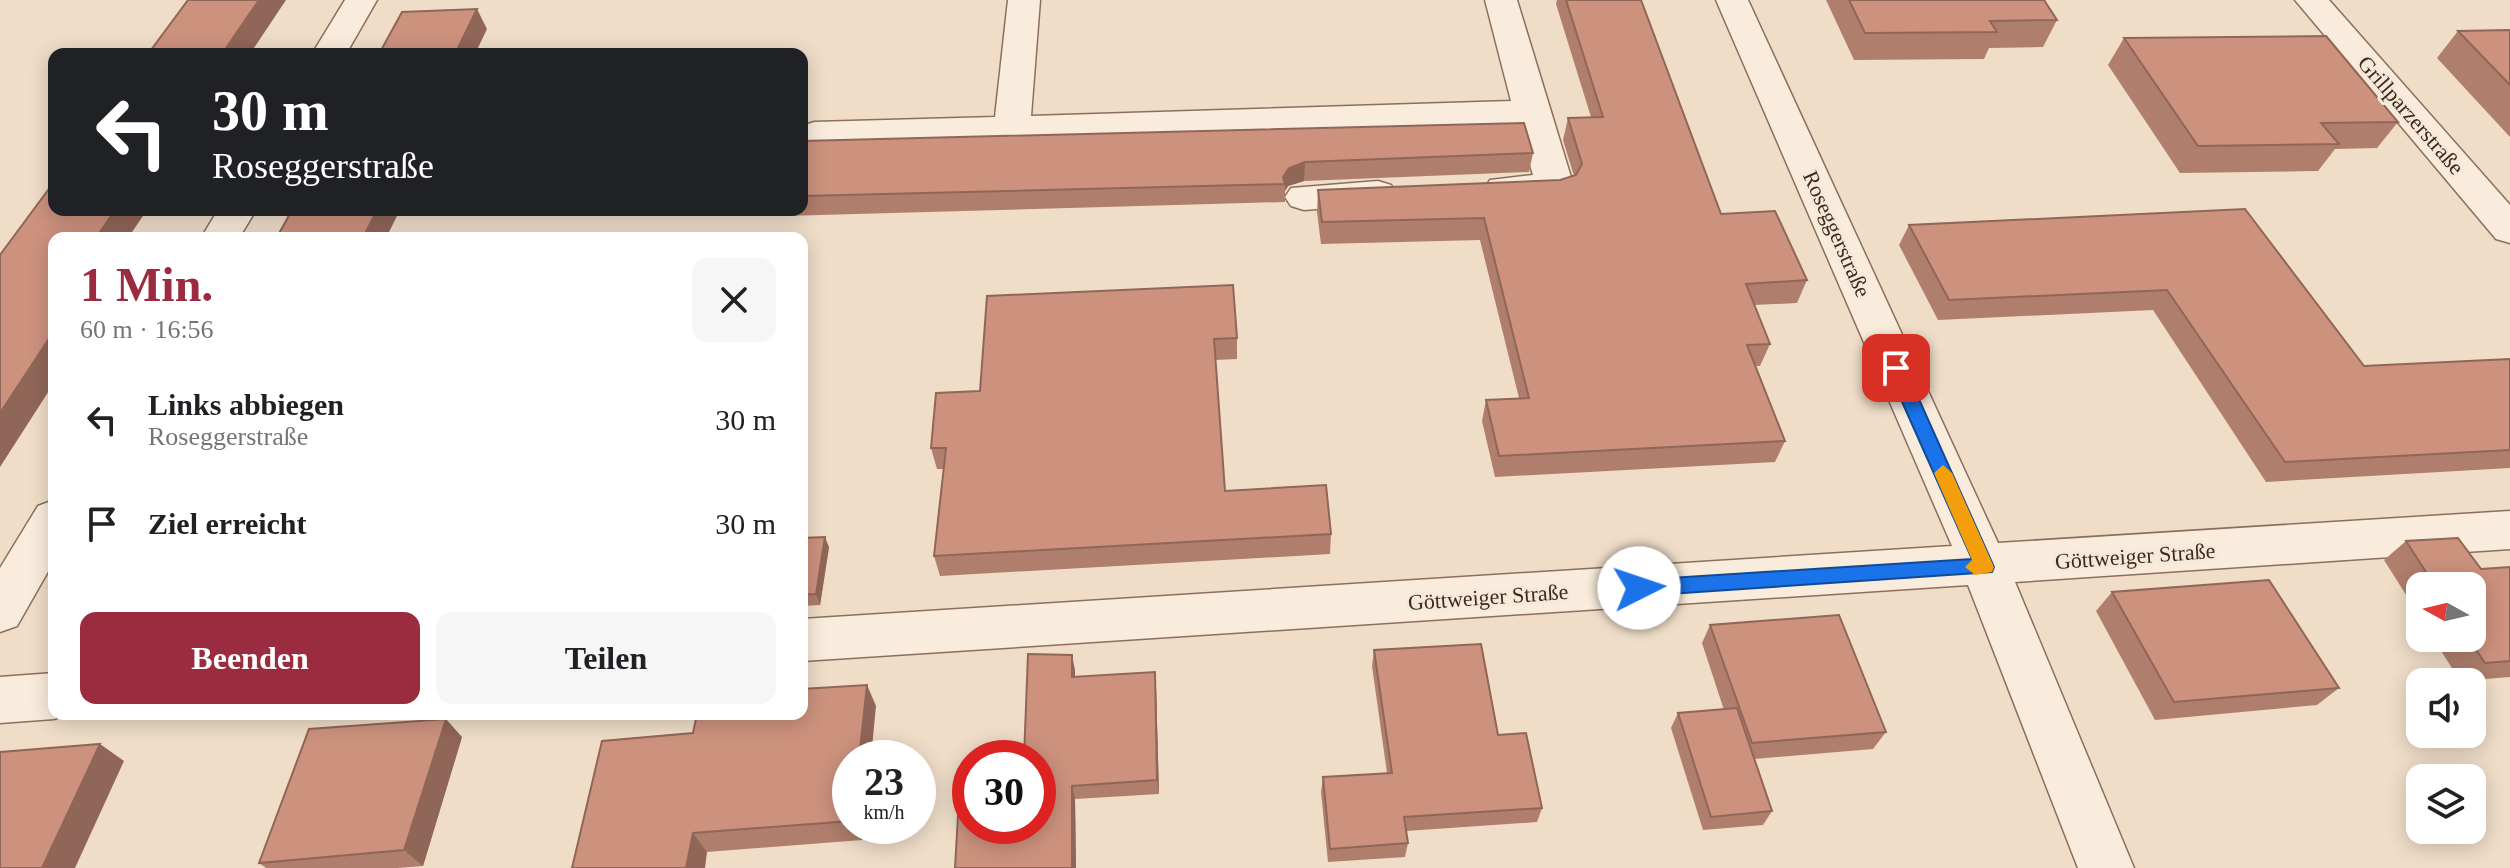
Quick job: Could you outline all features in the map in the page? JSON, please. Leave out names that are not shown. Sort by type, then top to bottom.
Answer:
[{"type":"street","points":[[333,48],[361,0]]},
{"type":"street","points":[[1012,128],[1024,0]]},
{"type":"street","points":[[1461,190],[1555,187],[1501,0]]},
{"type":"street","name":"Roseggerstraße","points":[[1732,0],[1985,567],[2106,868]]},
{"type":"street","name":"Grillparzerstraße","points":[[2311,0],[2510,230]]},
{"type":"street","points":[[814,134],[1532,112]]},
{"type":"street","points":[[1304,197],[1414,192]]},
{"type":"street","points":[[0,611],[48,529]]},
{"type":"street","name":"Göttweiger Straße","points":[[808,640],[1985,567],[2510,530]]},
{"type":"street","points":[[0,700],[48,696]]},
{"type":"building","points":[[188,0],[259,0],[226,48],[152,48]]},
{"type":"building","points":[[1566,0],[1641,0],[1721,214],[1775,211],[1807,280],[1746,284],[1770,344],[1747,345],[1785,441],[1499,456],[1486,400],[1529,398],[1484,218],[1322,222],[1318,190],[1560,180],[1576,175],[1582,164],[1568,118],[1603,117]]},
{"type":"building","points":[[1849,0],[2044,0],[2057,20],[1990,21],[1997,32],[1865,33]]},
{"type":"building","points":[[477,9],[458,48],[382,48],[402,12]]},
{"type":"building","points":[[2510,30],[2510,85],[2458,31]]},
{"type":"building","points":[[2326,36],[2398,122],[2321,123],[2339,144],[2198,146],[2124,38]]},
{"type":"building","points":[[1524,123],[1533,153],[1305,162],[1289,168],[1283,177],[1285,184],[808,196],[808,141]]},
{"type":"building","points":[[48,190],[48,216],[111,216],[100,232],[48,232],[48,340],[0,413],[0,255]]},
{"type":"building","points":[[2245,209],[2364,366],[2510,359],[2510,450],[2285,462],[2167,290],[1949,300],[1909,225]]},
{"type":"building","points":[[289,216],[374,216],[366,232],[280,232]]},
{"type":"building","points":[[1233,285],[1237,338],[1214,339],[1225,491],[1326,485],[1331,534],[934,556],[946,448],[931,448],[936,393],[980,391],[987,296]]},
{"type":"building","points":[[825,537],[816,594],[808,595],[808,538]]},
{"type":"building","points":[[2458,538],[2481,569],[2510,567],[2510,661],[2485,663],[2478,652],[2486,652],[2486,572],[2426,572],[2406,541]]},
{"type":"building","points":[[2269,580],[2339,688],[2174,702],[2112,592]]},
{"type":"building","points":[[1839,615],[1886,732],[1752,743],[1710,625]]},
{"type":"building","points":[[1481,644],[1498,735],[1526,733],[1542,808],[1404,817],[1408,843],[1330,849],[1323,777],[1392,773],[1374,650]]},
{"type":"building","points":[[1028,654],[1072,655],[1072,677],[1155,672],[1157,780],[1072,786],[1072,868],[955,868],[956,844],[1056,844],[1056,740],[1025,740]]},
{"type":"building","points":[[867,685],[861,740],[832,740],[832,822],[693,833],[686,868],[572,868],[602,741],[693,733],[696,720],[808,720],[808,689]]},
{"type":"building","points":[[1737,708],[1772,811],[1711,817],[1678,713]]},
{"type":"building","points":[[446,720],[404,850],[259,863],[309,729]]},
{"type":"building","points":[[100,744],[42,868],[0,868],[0,752]]},
{"type":"slow traffic","points":[[1943,473],[1985,567],[1975,567]]},
{"type":"route","points":[[1639,588],[1985,567],[1896,368]]}]
